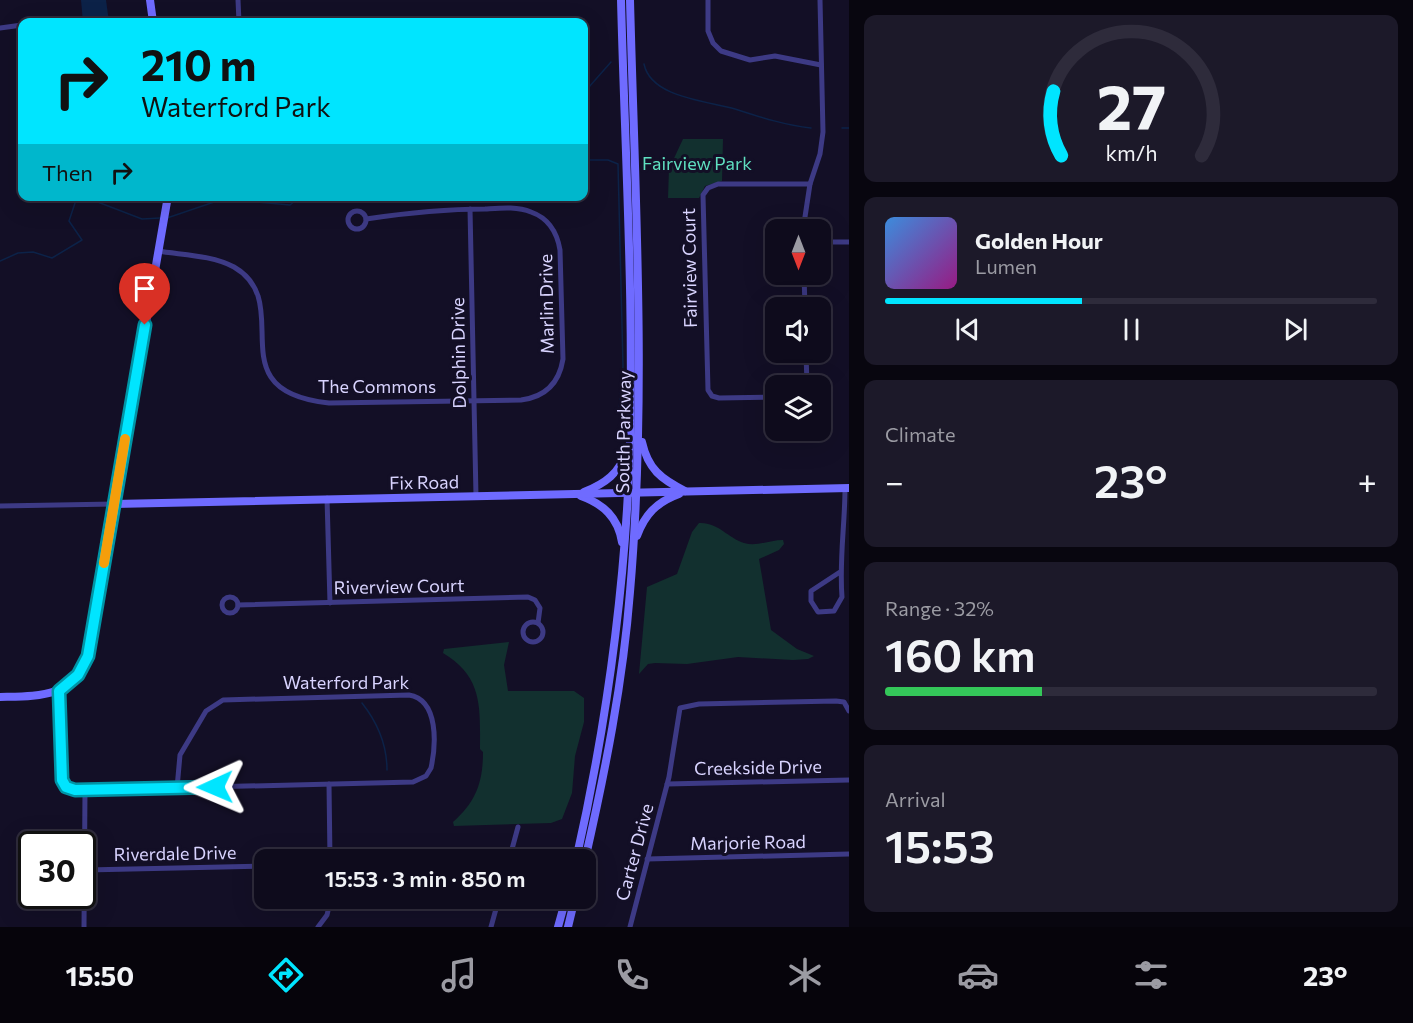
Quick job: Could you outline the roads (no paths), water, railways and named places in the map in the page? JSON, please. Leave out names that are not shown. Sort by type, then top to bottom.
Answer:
[{"type":"main road","points":[[150,0],[152,18]]},
{"type":"main road","name":"South Parkway","points":[[578,849],[602,735],[624,554],[628,492],[630,429],[621,0]]},
{"type":"main road","name":"South Parkway","points":[[587,849],[620,677],[634,546],[637,492],[639,431],[630,0]]},
{"type":"main road","points":[[0,697],[45,695],[59,691],[78,675],[88,656],[167,201]]},
{"type":"main road","points":[[577,494],[603,483],[614,475],[625,455],[630,429]]},
{"type":"main road","points":[[639,431],[652,470],[663,479],[686,491]]},
{"type":"main road","name":"Fix Road","points":[[114,504],[847,488]]},
{"type":"main road","points":[[634,546],[643,521],[652,508],[686,491]]},
{"type":"main road","points":[[577,494],[598,503],[611,515],[621,537],[624,554]]},
{"type":"main road","points":[[558,927],[563,909]]},
{"type":"main road","points":[[568,927],[572,909]]},
{"type":"street","points":[[237,0],[239,18]]},
{"type":"street","points":[[708,0],[710,36],[721,51],[750,60],[775,56],[821,65]]},
{"type":"street","points":[[805,219],[810,184],[820,154],[824,132],[820,0]]},
{"type":"street","points":[[0,28],[18,26]]},
{"type":"street","name":"Fairview Court","points":[[765,397],[719,398],[712,396],[708,390],[703,198],[708,188],[718,184],[810,184]]},
{"type":"street","points":[[366,219],[429,210],[470,209]]},
{"type":"street","name":"Marlin Drive","points":[[470,209],[518,209],[539,216],[556,235],[561,267],[563,359],[557,380],[546,392],[530,398],[474,401]]},
{"type":"street","name":"Dolphin Drive","points":[[470,209],[476,496]]},
{"type":"street","points":[[831,242],[849,242]]},
{"type":"street","name":"The Commons","points":[[158,251],[219,261],[236,268],[247,279],[259,301],[262,357],[271,379],[284,390],[305,400],[329,403],[474,401]]},
{"type":"street","points":[[840,572],[811,591],[811,602],[818,612],[834,611],[840,603],[840,572],[847,488]]},
{"type":"street","points":[[327,498],[330,603]]},
{"type":"street","name":"Fix Road","points":[[0,506],[114,504]]},
{"type":"street","name":"Riverview Court","points":[[238,605],[528,597],[536,600],[540,608],[538,623]]},
{"type":"street","name":"Waterford Park","points":[[59,691],[62,780],[68,789],[85,790],[177,788],[413,782],[426,776],[432,761],[432,715],[424,701],[409,694],[223,700],[206,711],[180,755],[177,788]]},
{"type":"street","name":"Carter Drive","points":[[630,927],[668,784],[678,715],[685,705],[836,701],[844,702],[849,711]]},
{"type":"street","name":"Creekside Drive","points":[[668,784],[849,780]]},
{"type":"street","points":[[329,784],[330,849]]},
{"type":"street","points":[[85,790],[86,831]]},
{"type":"street","points":[[512,849],[518,827]]},
{"type":"street","name":"Marjorie Road","points":[[647,859],[849,854]]},
{"type":"street","name":"Riverdale Drive","points":[[96,870],[254,866]]},
{"type":"street","points":[[84,927],[85,909]]},
{"type":"street","points":[[318,927],[328,909]]},
{"type":"street","points":[[491,927],[496,909]]},
{"type":"water","points":[[81,0],[106,0],[108,18],[83,18]]},
{"type":"waterway","points":[[588,87],[611,62]]},
{"type":"waterway","points":[[644,64],[649,75],[657,84],[682,96],[782,123],[811,128]]},
{"type":"waterway","points":[[842,128],[849,128]]},
{"type":"waterway","points":[[588,160],[608,160],[618,164],[623,366],[619,410]]},
{"type":"waterway","points":[[0,261],[18,253],[33,252],[52,258],[82,240],[69,221],[76,201]]},
{"type":"waterway","points":[[95,201],[142,219],[160,218]]},
{"type":"waterway","points":[[167,218],[217,201]]},
{"type":"waterway","points":[[245,201],[290,205],[295,201]]},
{"type":"waterway","points":[[362,703],[380,734],[387,770]]},
{"type":"park label","name":"Fairview Park","points":[[697,163]]}]
